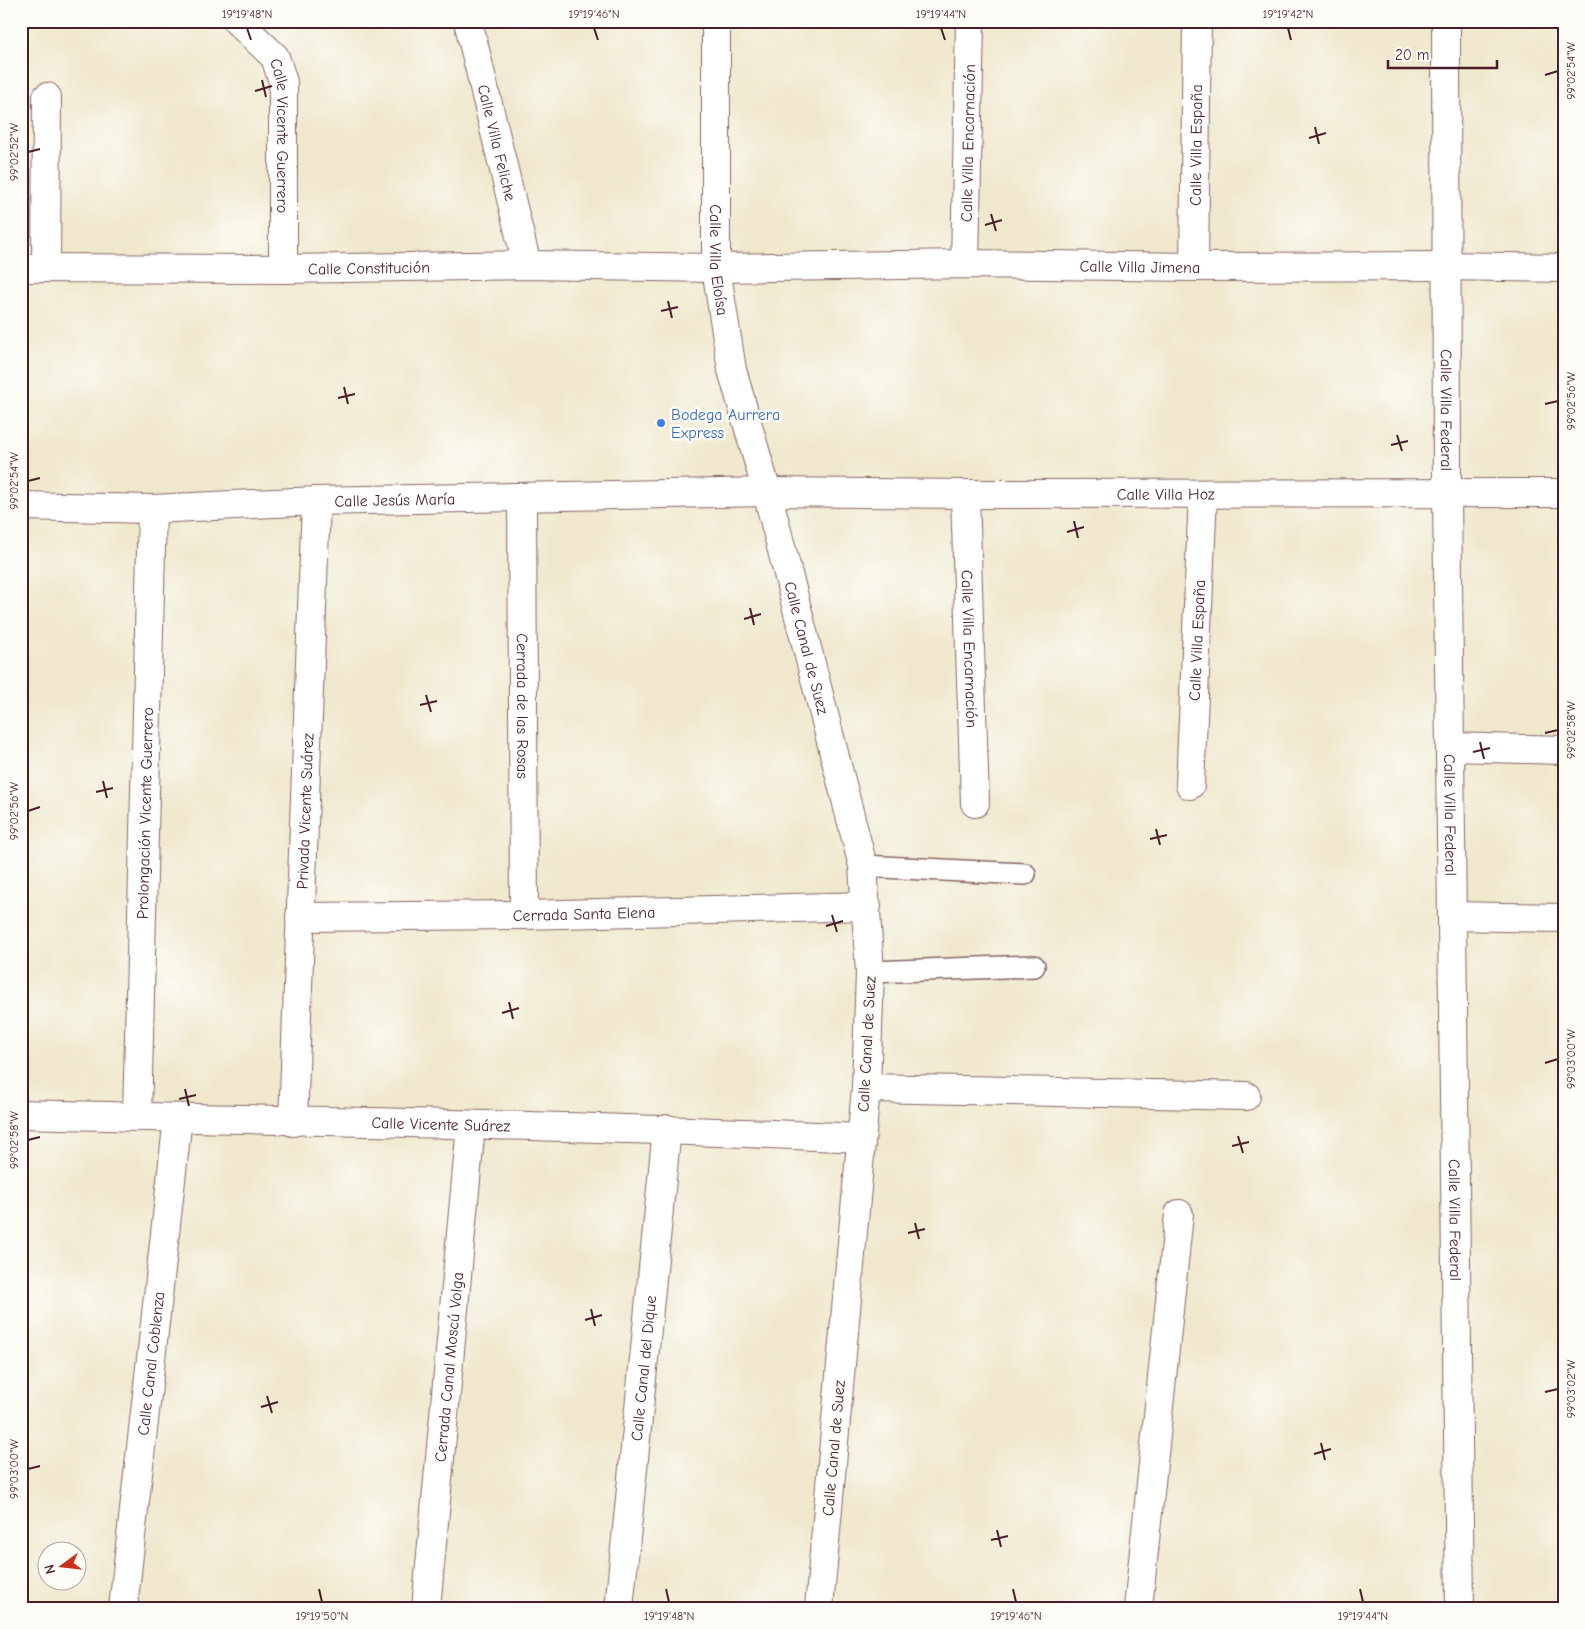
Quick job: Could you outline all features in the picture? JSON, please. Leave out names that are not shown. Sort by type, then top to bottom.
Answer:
[{"type":"street","name":"Calle Vicente Guerrero","points":[[237,21],[275,57],[283,82],[283,269]]},
{"type":"street","name":"Calle Villa Feliche","points":[[468,21],[526,265]]},
{"type":"street","name":"Calle Villa Eloísa","points":[[716,21],[716,268],[732,370],[767,492]]},
{"type":"street","name":"Calle Villa Encarnación","points":[[965,264],[970,21]]},
{"type":"street","name":"Calle Villa España","points":[[1194,268],[1197,21]]},
{"type":"street","name":"Calle Villa Federal","points":[[1446,21],[1447,494],[1460,1608]]},
{"type":"street","points":[[34,267],[47,96]]},
{"type":"street","name":"Calle Villa Jimena","points":[[716,268],[965,264],[1194,268],[1446,266],[1564,268]]},
{"type":"street","name":"Calle Constitución","points":[[34,267],[283,269],[526,265],[716,268]]},
{"type":"street","name":"Calle Villa Hoz","points":[[767,492],[1202,495],[1564,493]]},
{"type":"street","name":"Calle Jesús María","points":[[21,506],[152,509],[316,501],[767,492]]},
{"type":"street","name":"Calle Canal de Suez","points":[[767,492],[863,866],[867,906],[870,972],[866,1088],[819,1608]]},
{"type":"street","name":"Calle Villa Encarnación","points":[[965,494],[975,803]]},
{"type":"street","name":"Calle Villa España","points":[[1190,785],[1202,495]]},
{"type":"street","name":"Cerrada de las Rosas","points":[[522,497],[524,915]]},
{"type":"street","name":"Privada Vicente Suárez","points":[[293,1122],[316,501]]},
{"type":"street","name":"Prolongación Vicente Guerrero","points":[[137,1117],[152,509]]},
{"type":"street","points":[[1451,748],[1564,750]]},
{"type":"street","name":"Cerrada Santa Elena","points":[[300,917],[524,915],[867,906]]},
{"type":"street","points":[[1452,916],[1564,918]]},
{"type":"street","points":[[866,1088],[1246,1096]]},
{"type":"street","name":"Calle Vicente Suárez","points":[[21,1114],[293,1122],[668,1129],[860,1138]]},
{"type":"street","name":"Calle Canal Coblenza","points":[[123,1608],[178,1118]]},
{"type":"street","name":"Cerrada Canal Moscú Volga","points":[[426,1608],[471,1126]]},
{"type":"street","name":"Calle Canal del Dique","points":[[619,1608],[668,1129]]},
{"type":"street","points":[[1138,1608],[1179,1214]]},
{"type":"lane","points":[[863,866],[1024,874]]},
{"type":"lane","points":[[870,972],[1034,966]]},
{"type":"place","name":"Bodega Aurrera Express","points":[[661,423]]}]
